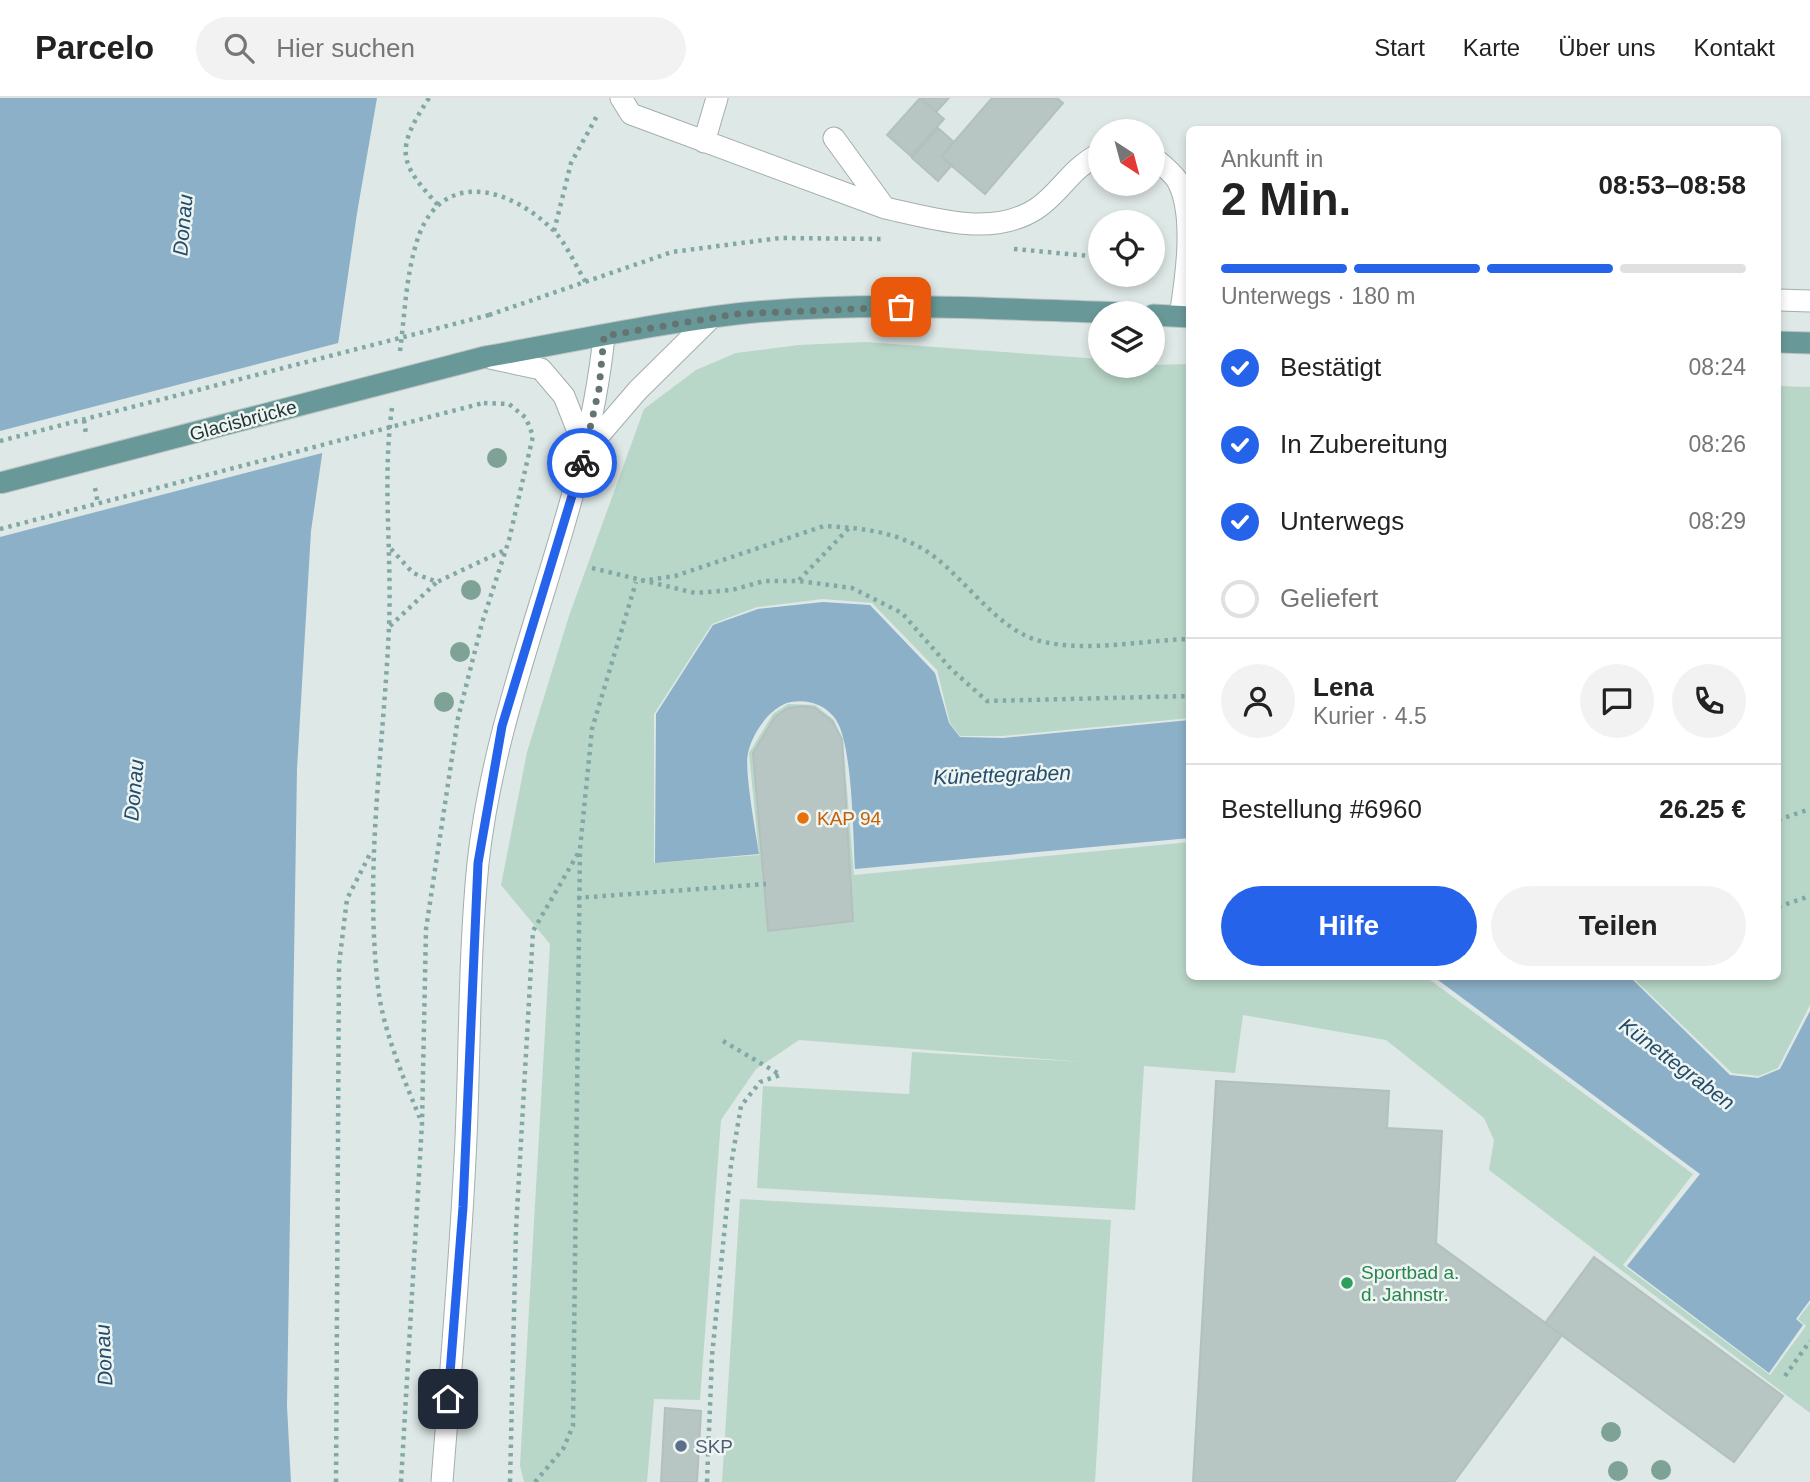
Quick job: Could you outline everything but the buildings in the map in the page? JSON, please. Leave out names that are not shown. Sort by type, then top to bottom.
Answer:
[{"type":"main road","name":"Glacisbrücke","points":[[0,483],[485,357],[736,314],[928,306],[1088,312]]},
{"type":"main road","points":[[1165,315],[1186,315]]},
{"type":"main road","points":[[1781,342],[1810,343]]},
{"type":"street","points":[[621,98],[631,114],[704,142],[885,208],[959,224],[1001,224],[1037,209],[1081,163],[1088,160]]},
{"type":"street","points":[[704,142],[717,98]]},
{"type":"street","points":[[834,138],[885,208]]},
{"type":"street","points":[[1166,169],[1177,180],[1186,214]]},
{"type":"street","points":[[1781,300],[1810,301]]},
{"type":"street","points":[[586,451],[638,390],[711,318]]},
{"type":"street","points":[[442,1482],[463,1207],[478,863],[502,726],[586,451],[599,389],[604,336]]},
{"type":"street","points":[[485,357],[541,369],[564,396],[586,451]]},
{"type":"path","points":[[429,98],[405,144],[410,175],[439,206]]},
{"type":"path","points":[[554,231],[570,163],[601,109]]},
{"type":"path","points":[[398,362],[411,266],[420,235],[439,206],[453,195],[477,189],[496,193],[528,210],[554,231],[587,284]]},
{"type":"path","points":[[0,442],[489,315],[587,284],[672,252],[780,238],[891,239]]},
{"type":"path","points":[[1009,249],[1088,256]]},
{"type":"path","points":[[393,403],[387,444],[389,626],[372,851],[378,989],[402,1074],[422,1123]]},
{"type":"path","points":[[0,529],[483,403],[509,404],[526,418],[533,436],[505,550],[458,718],[426,929],[422,1123],[401,1482]]},
{"type":"path","points":[[636,582],[675,576],[824,526],[850,528],[892,533],[935,557],[997,617],[1038,641],[1083,645],[1186,639]]},
{"type":"path","points":[[799,581],[850,528]]},
{"type":"path","points":[[390,548],[413,573],[437,582]]},
{"type":"path","points":[[389,626],[437,582],[505,550]]},
{"type":"path","points":[[592,568],[636,582],[695,593],[732,590],[764,581],[799,581],[852,588],[902,613],[951,669],[987,701],[1186,696]]},
{"type":"path","points":[[535,1482],[563,1449],[573,1426],[580,849],[592,729],[636,582]]},
{"type":"path","points":[[1781,819],[1810,809]]},
{"type":"path","points":[[510,1482],[516,1229],[533,931],[580,849]]},
{"type":"path","points":[[336,1482],[336,1101],[339,964],[347,899],[372,851]]},
{"type":"path","points":[[578,898],[765,884]]},
{"type":"path","points":[[1781,906],[1810,896]]},
{"type":"path","points":[[707,1482],[712,1356],[731,1165],[741,1106],[760,1082],[780,1075],[723,1041]]},
{"type":"path","points":[[1785,1376],[1810,1341]]},
{"type":"green space","points":[[865,342],[1088,358],[1088,378],[1165,378],[1165,365],[1186,364],[1186,718],[1003,736],[960,736],[950,723],[937,670],[872,603],[823,599],[757,607],[712,624],[654,714],[654,863],[759,855],[749,753],[773,714],[788,704],[815,705],[834,720],[843,741],[854,875],[1186,842],[1186,980],[1430,980],[1693,1174],[1623,1265],[1770,1375],[1806,1326],[1798,1319],[1810,1303],[1810,1413],[1489,1170],[1494,1140],[1484,1118],[1386,1040],[1243,1015],[1235,1073],[1144,1066],[1135,1210],[757,1188],[763,1086],[909,1094],[912,1052],[1083,1062],[799,1040],[756,1069],[721,1120],[700,1400],[654,1399],[647,1482],[524,1482],[520,1466],[550,944],[501,885],[527,752],[569,616],[644,409],[696,370],[736,353],[799,345]]},
{"type":"green space","points":[[1781,386],[1810,387],[1810,1005],[1778,1068],[1759,1076],[1732,1073],[1635,980],[1781,980]]},
{"type":"green space","points":[[740,1199],[1111,1220],[1095,1482],[722,1482]]},
{"type":"water","name":"Donau","points":[[0,98],[377,98],[357,213],[311,531],[297,769],[287,1406],[291,1482],[0,1482]]},
{"type":"water","name":"Künettegraben","points":[[823,602],[870,605],[935,673],[949,723],[960,737],[1003,738],[1186,720],[1186,838],[855,869],[851,789],[840,729],[834,717],[825,709],[809,702],[797,701],[783,705],[769,715],[753,738],[748,753],[749,787],[759,854],[655,863],[656,714],[713,625],[758,609]]},
{"type":"water","name":"Künettegraben","points":[[1438,980],[1633,980],[1730,1075],[1758,1078],[1780,1069],[1810,1011],[1810,1300],[1796,1319],[1803,1325],[1769,1373],[1627,1266],[1700,1174]]},
{"type":"pier","points":[[342,342],[326,452],[0,537],[0,431]]},
{"type":"way so far","points":[[582,463],[599,389],[604,336],[736,314],[820,308],[901,307]]},
{"type":"place","name":"KAP 94","points":[[803,818]]},
{"type":"place","name":"Sportbad a. d. Jahnstr.","points":[[1347,1283]]},
{"type":"place","name":"SKP","points":[[681,1446]]},
{"type":"route","points":[[448,1399],[463,1207],[478,863],[502,726],[582,463]]}]
